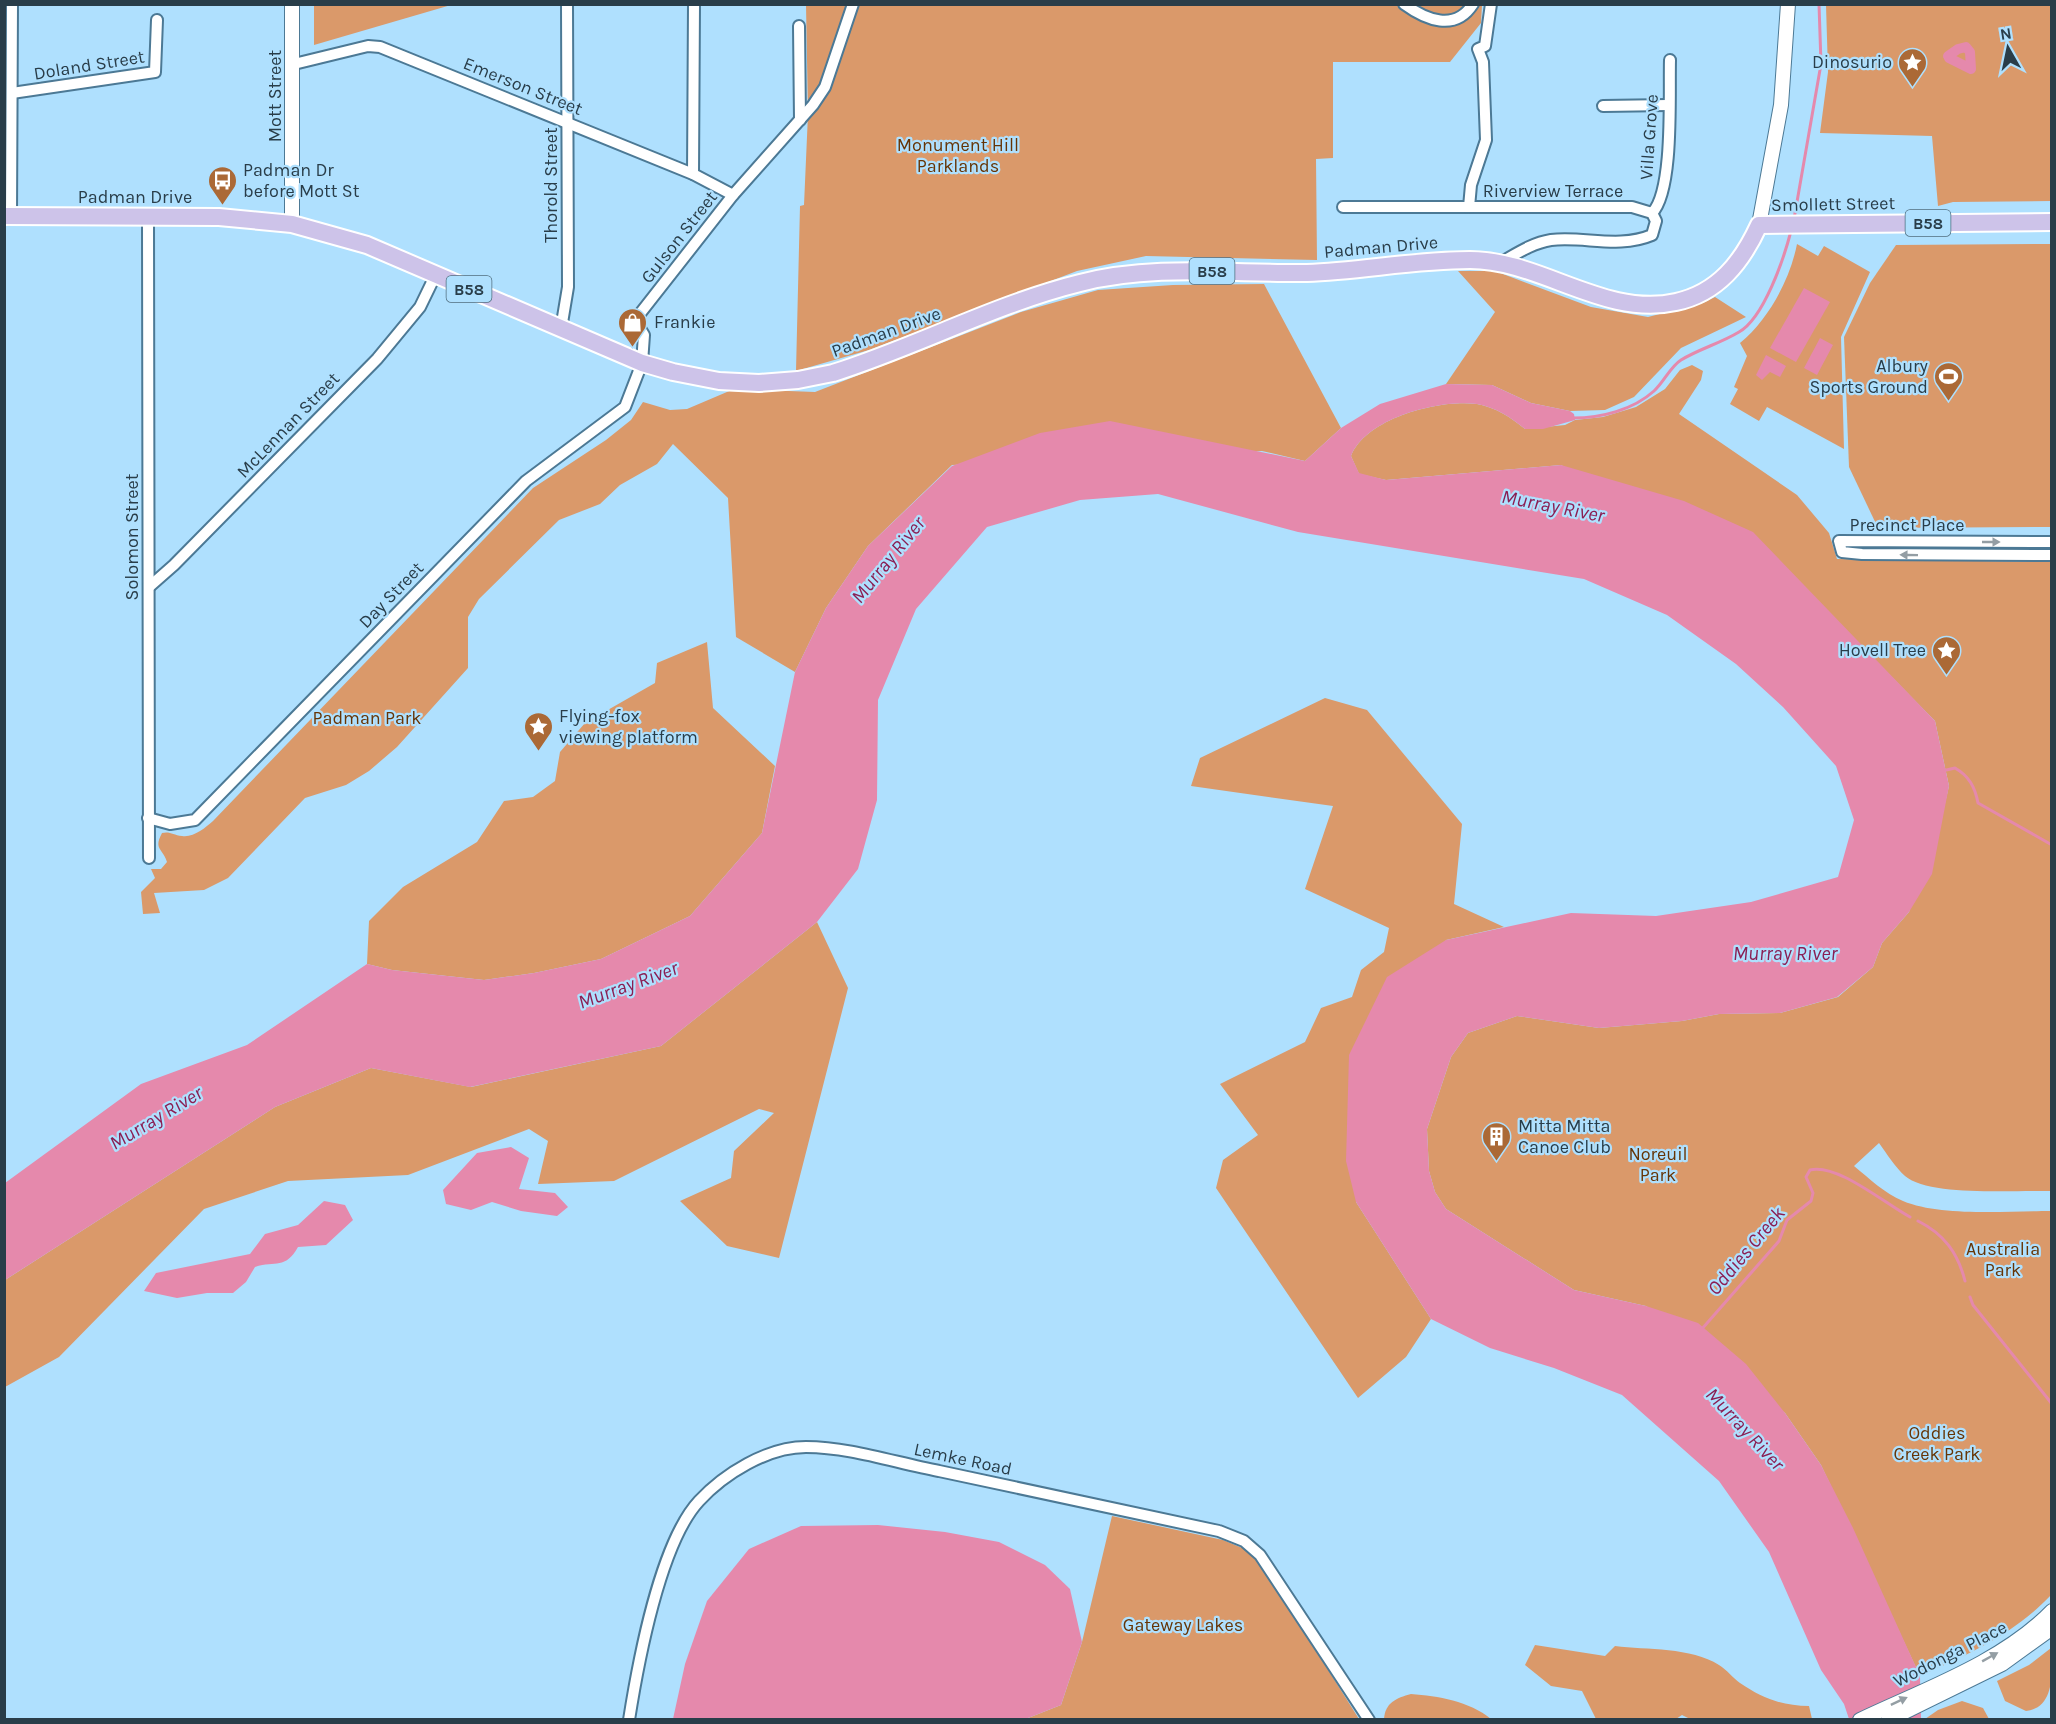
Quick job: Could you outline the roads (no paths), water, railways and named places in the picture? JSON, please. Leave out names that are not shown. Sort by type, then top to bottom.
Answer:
[{"type":"main road","name":"Mott Street","points":[[292,4],[294,64],[292,224]]},
{"type":"main road","points":[[1759,225],[1781,105],[1788,4]]},
{"type":"main road","name":"Padman Drive","points":[[8,216],[244,218],[292,224],[350,239],[642,363],[719,381],[759,383],[789,381],[849,368],[1036,297],[1103,278],[1178,271],[1307,273],[1453,261],[1500,262],[1612,300],[1640,305],[1659,305],[1693,297],[1721,280],[1744,255],[1759,225]]},
{"type":"main road","name":"Smollett Street","points":[[1759,225],[2052,222]]},
{"type":"main road","name":"Wodonga Place","points":[[1888,1719],[2009,1646],[2052,1611]]},
{"type":"main road","name":"Wodonga Place","points":[[1860,1719],[2002,1664],[2052,1628]]},
{"type":"street","points":[[8,216],[12,4]]},
{"type":"street","name":"Thorold Street","points":[[561,328],[568,287],[567,4]]},
{"type":"street","points":[[693,174],[694,4]]},
{"type":"street","points":[[733,195],[800,120],[825,87],[852,4]]},
{"type":"street","points":[[1404,4],[1439,22],[1456,19],[1466,14],[1473,4]]},
{"type":"street","points":[[1469,207],[1471,185],[1486,140],[1483,62],[1478,49],[1485,46],[1491,4]]},
{"type":"street","name":"Doland Street","points":[[12,93],[155,72],[157,20]]},
{"type":"street","points":[[798,26],[800,120]]},
{"type":"street","name":"Emerson Street","points":[[294,64],[368,46],[380,47],[693,174],[733,195]]},
{"type":"street","name":"Villa Grove","points":[[1652,213],[1662,197],[1668,150],[1670,60]]},
{"type":"street","points":[[1603,105],[1668,105]]},
{"type":"street","name":"Gulson Street","points":[[642,363],[644,335],[635,320],[733,195]]},
{"type":"street","name":"Riverview Terrace","points":[[1343,207],[1632,207],[1652,213]]},
{"type":"street","points":[[1500,262],[1532,245],[1551,240],[1604,242],[1645,238],[1652,235],[1655,230],[1656,221],[1652,213]]},
{"type":"street","name":"Solomon Street","points":[[148,217],[149,858]]},
{"type":"street","name":"McLennan Street","points":[[149,587],[174,565],[377,359],[420,307],[436,274]]},
{"type":"street","name":"Day Street","points":[[148,818],[170,824],[195,820],[526,481],[625,407],[642,363]]},
{"type":"street","name":"Precinct Place","points":[[2052,542],[1839,541],[1842,552],[1862,554],[2052,555]]},
{"type":"street","name":"Lemke Road","points":[[629,1719],[639,1656],[675,1539],[698,1502],[736,1470],[772,1454],[804,1447],[851,1453],[1048,1494],[1219,1531],[1244,1541],[1260,1555],[1290,1597],[1369,1719]]},
{"type":"water","points":[[1804,288],[1830,302],[1796,362],[1770,348]]},
{"type":"water","points":[[1820,338],[1833,345],[1817,375],[1804,368]]},
{"type":"water","points":[[1766,355],[1786,366],[1780,377],[1770,372],[1762,380],[1756,375]]},
{"type":"water","name":"Murray River","points":[[1446,384],[1492,385],[1531,403],[1570,411],[1574,414],[1575,420],[1543,429],[1525,429],[1503,414],[1477,404],[1461,403],[1424,408],[1387,422],[1372,431],[1359,443],[1351,456],[1359,473],[1386,480],[1561,465],[1684,501],[1753,532],[1935,721],[1949,786],[1932,874],[1909,912],[1882,943],[1873,967],[1837,997],[1780,1013],[1719,1014],[1682,1021],[1599,1028],[1517,1016],[1468,1033],[1451,1057],[1427,1129],[1429,1171],[1435,1192],[1446,1209],[1574,1290],[1646,1306],[1698,1323],[1746,1364],[1785,1413],[1821,1465],[1853,1528],[1920,1676],[1921,1719],[1849,1719],[1844,1704],[1821,1670],[1769,1552],[1719,1481],[1622,1395],[1554,1368],[1490,1348],[1431,1319],[1356,1202],[1346,1161],[1349,1055],[1387,977],[1446,940],[1571,913],[1656,916],[1751,902],[1838,877],[1854,820],[1836,766],[1783,707],[1736,664],[1667,615],[1584,579],[1298,532],[1158,494],[1080,500],[987,527],[916,609],[878,700],[877,800],[858,869],[817,922],[661,1046],[470,1087],[371,1068],[275,1107],[5,1280],[5,1183],[141,1084],[247,1045],[367,964],[392,970],[484,980],[534,973],[601,959],[690,916],[762,833],[795,672],[826,608],[868,546],[952,466],[1040,433],[1110,421],[1305,461],[1341,428],[1380,404]]},
{"type":"water","points":[[511,1147],[529,1158],[519,1189],[555,1193],[568,1207],[557,1216],[521,1211],[492,1202],[471,1210],[446,1204],[443,1190],[477,1153]]},
{"type":"water","points":[[324,1201],[345,1205],[353,1220],[326,1245],[298,1247],[284,1262],[255,1267],[246,1282],[233,1293],[207,1293],[177,1298],[144,1291],[156,1273],[250,1254],[265,1234],[298,1225]]},
{"type":"water","points":[[878,1525],[945,1532],[999,1542],[1045,1565],[1070,1589],[1082,1642],[1061,1705],[1023,1720],[673,1719],[685,1664],[707,1601],[749,1549],[801,1526]]},
{"type":"waterway","points":[[1794,219],[1821,64],[1819,4]]},
{"type":"waterway","points":[[1948,56],[1966,47],[1970,52],[1971,69],[1949,58]]},
{"type":"waterway","points":[[1573,418],[1616,412],[1646,398],[1681,360],[1732,336],[1748,325],[1757,314],[1772,286],[1791,231]]},
{"type":"waterway","points":[[1942,771],[1955,768],[1960,771],[1971,782],[1978,803],[2052,845]]},
{"type":"waterway","name":"Oddies Creek","points":[[1701,1330],[1779,1241],[1787,1220],[1811,1201],[1813,1193],[1806,1177],[1810,1170],[1821,1169],[1847,1178],[1910,1217]]},
{"type":"waterway","name":"Oddies Creek","points":[[1918,1221],[1949,1245],[1965,1281]]},
{"type":"waterway","name":"Oddies Creek","points":[[1970,1297],[1973,1305],[2052,1404]]},
{"type":"place","name":"Dinosurio","points":[[1913,88]]},
{"type":"place","name":"Padman Dr before Mott St","points":[[222,206]]},
{"type":"place","name":"Frankie","points":[[633,348]]},
{"type":"place","name":"Albury Sports Ground","points":[[1949,402]]},
{"type":"place","name":"Hovell Tree","points":[[1947,676]]},
{"type":"place","name":"Flying-fox viewing platform","points":[[538,752]]},
{"type":"place","name":"Mitta Mitta Canoe Club","points":[[1497,1162]]},
{"type":"park label","name":"Monument Hill Parklands","points":[[958,155]]},
{"type":"park label","name":"Padman Park","points":[[367,718]]},
{"type":"park label","name":"Noreuil Park","points":[[1658,1164]]},
{"type":"park label","name":"Australia Park","points":[[2003,1259]]},
{"type":"park label","name":"Oddies Creek Park","points":[[1937,1443]]},
{"type":"park label","name":"Gateway Lakes","points":[[1183,1625]]}]
